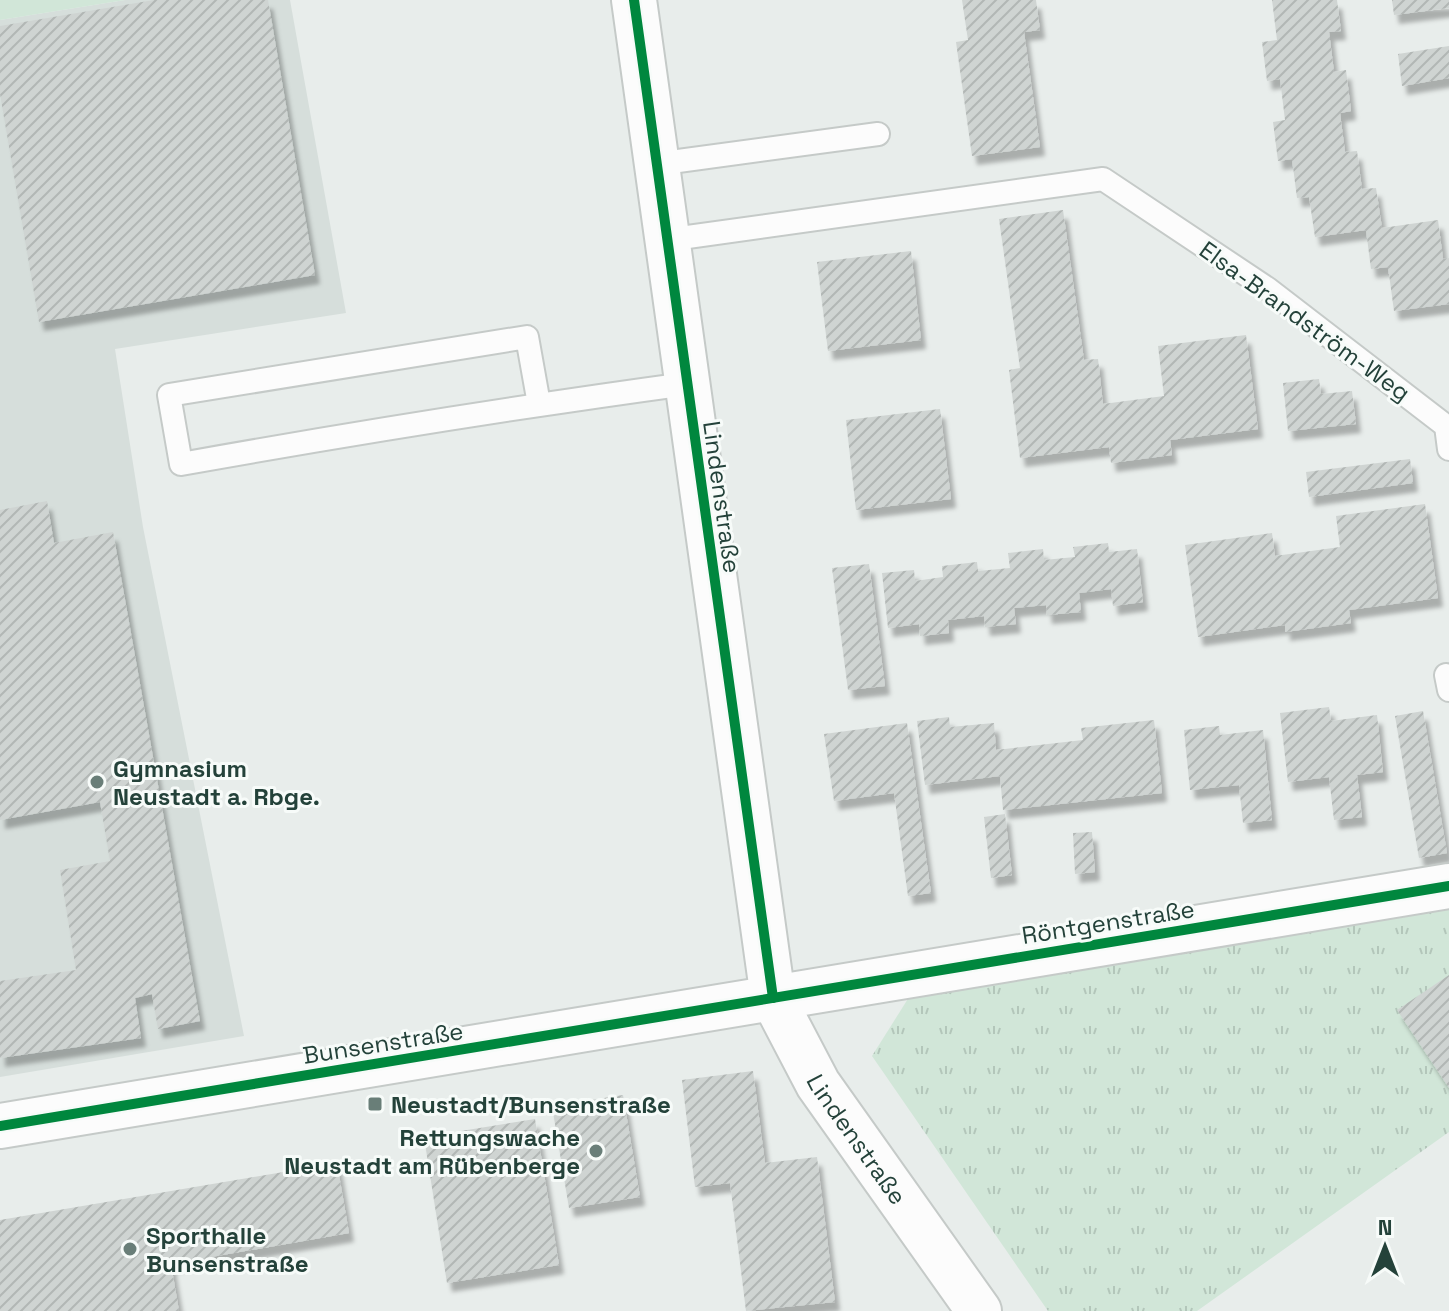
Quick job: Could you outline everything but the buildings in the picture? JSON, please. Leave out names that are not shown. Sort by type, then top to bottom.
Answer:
[{"type":"street","name":"Lindenstraße","points":[[634,0],[773,998],[818,1084],[979,1311]]},
{"type":"street","name":"Röntgenstraße","points":[[773,998],[1449,886]]},
{"type":"street","name":"Bunsenstraße","points":[[0,1126],[773,998]]},
{"type":"lane","points":[[656,164],[878,134]]},
{"type":"lane","name":"Elsa-Brandström-Weg","points":[[666,240],[1103,179],[1268,289],[1446,426],[1449,449]]},
{"type":"lane","points":[[539,404],[527,337],[169,395],[181,464],[317,439],[686,384]]},
{"type":"shaded area","name":"Gymnasium Neustadt a. Rbge.","points":[[125,0],[290,0],[346,313],[115,349],[143,527],[244,1036],[0,1077],[0,20]]},
{"type":"green space","points":[[0,0],[125,0],[0,20]]},
{"type":"green space","points":[[1449,908],[1449,1132],[1197,1311],[1048,1311],[872,1056],[911,994]]},
{"type":"cycle path","points":[[634,0],[773,998]]},
{"type":"cycle path","points":[[0,1126],[1449,886]]},
{"type":"place","name":"Gymnasium Neustadt a. Rbge.","points":[[97,782]]},
{"type":"place","name":"Neustadt/Bunsenstraße","points":[[375,1104]]},
{"type":"place","name":"Rettungswache Neustadt am Rübenberge","points":[[596,1151]]},
{"type":"place","name":"Sporthalle Bunsenstraße","points":[[130,1249]]}]
